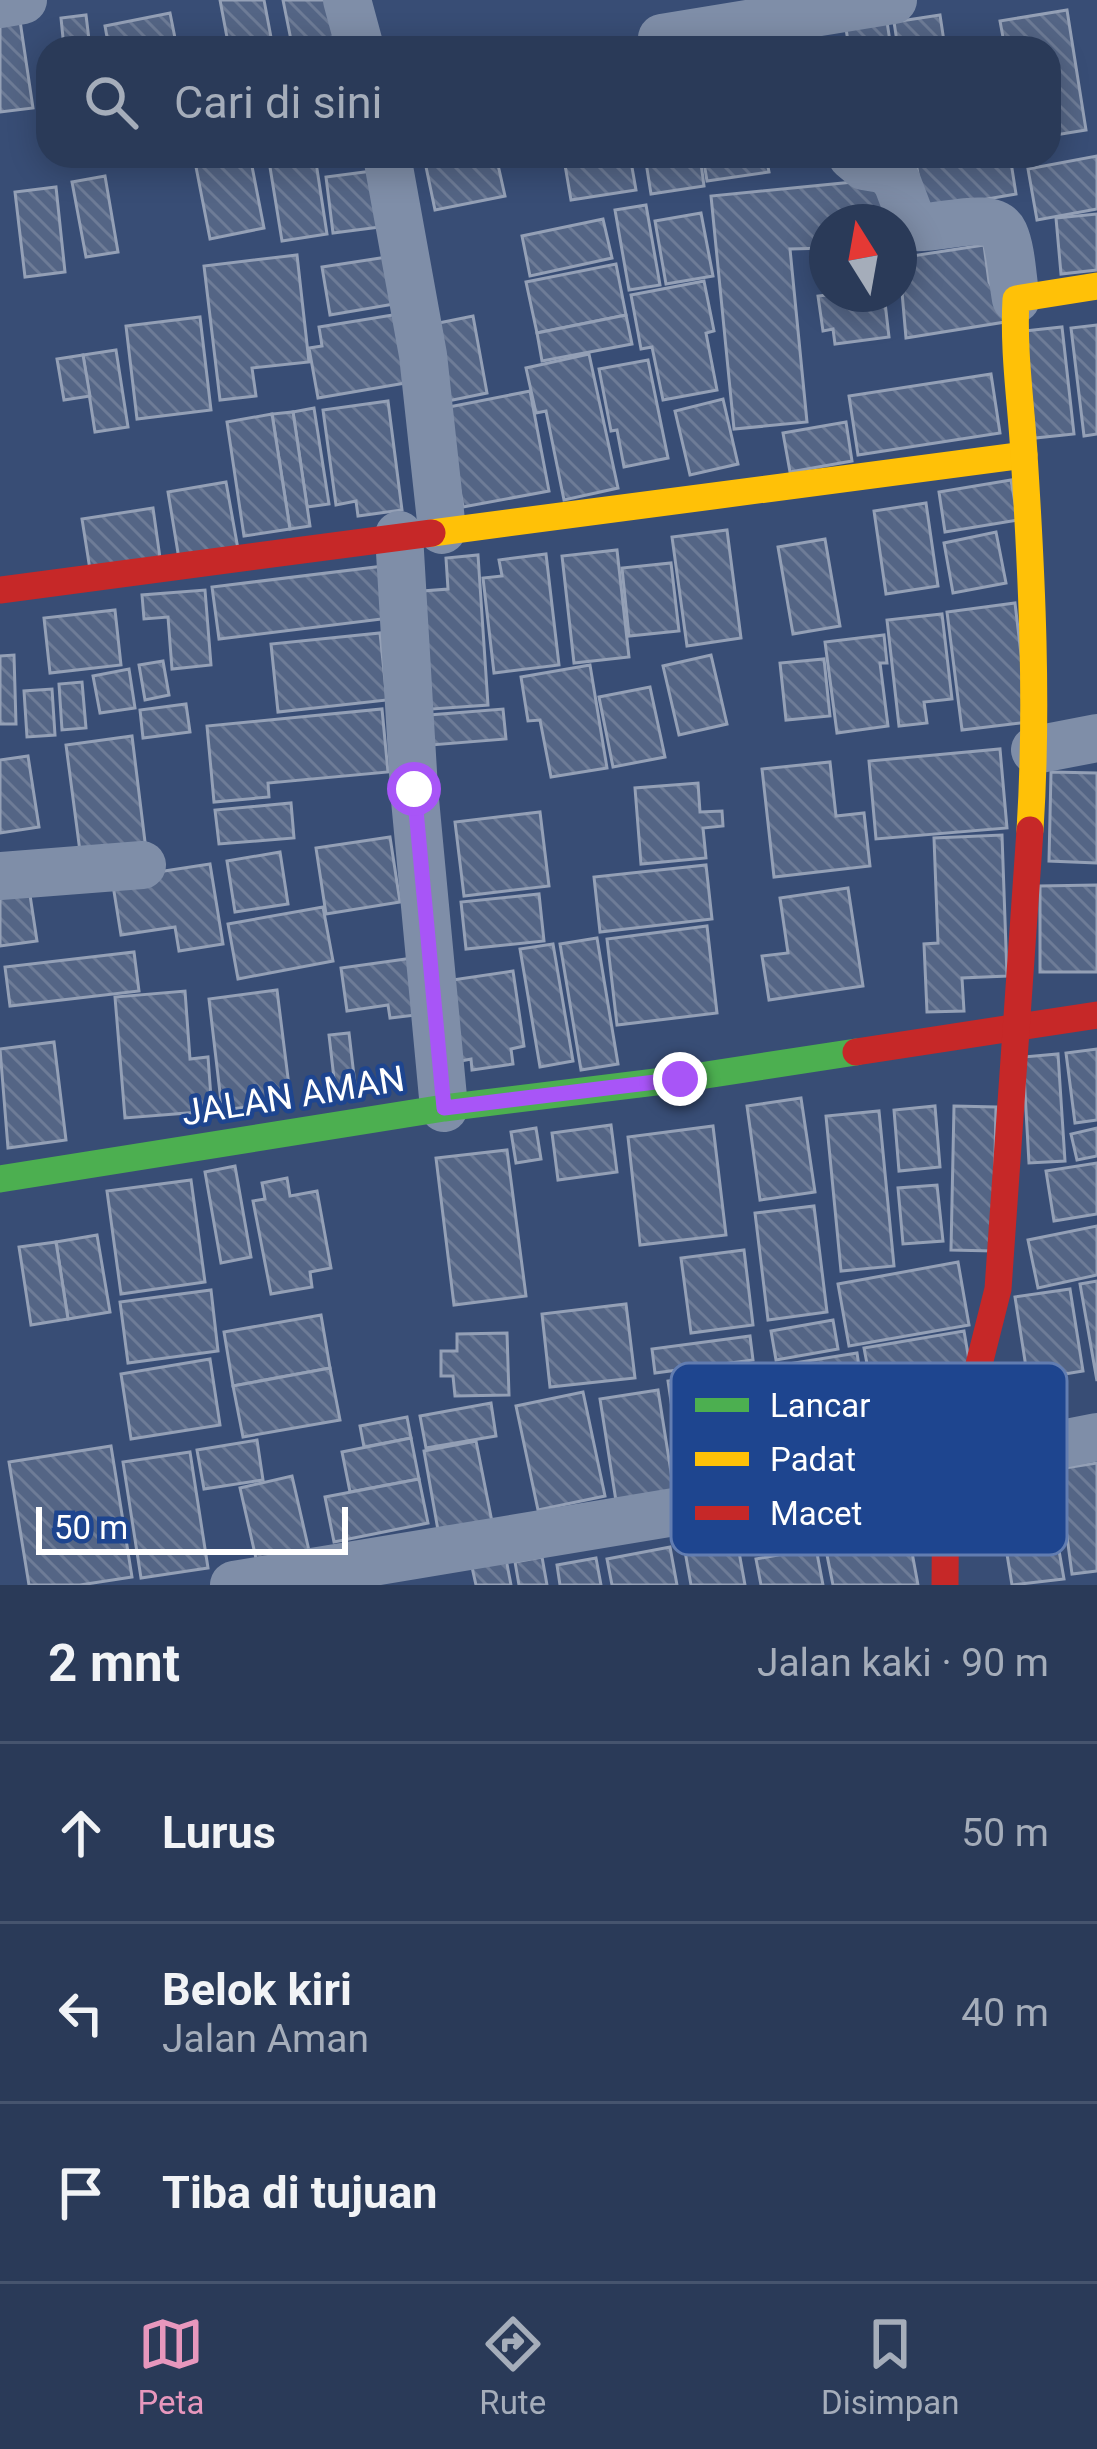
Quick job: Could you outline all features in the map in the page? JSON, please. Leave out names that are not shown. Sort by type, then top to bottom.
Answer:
[{"type":"street","points":[[0,4],[23,0]]},
{"type":"street","points":[[347,0],[357,36]]},
{"type":"street","points":[[704,36],[830,30],[893,0]]},
{"type":"street","points":[[390,168],[422,355],[414,789],[444,1108]]},
{"type":"street","points":[[876,168],[888,170],[897,182],[914,227],[997,223],[1005,234],[1016,298],[1014,340],[1024,455],[1035,750],[998,1289],[979,1363]]},
{"type":"street","points":[[1016,298],[1097,286]]},
{"type":"street","points":[[0,590],[1024,455]]},
{"type":"street","points":[[1035,750],[1097,738]]},
{"type":"street","points":[[0,876],[142,865]]},
{"type":"street","name":"JALAN AMAN","points":[[0,1179],[444,1108],[680,1079],[1097,1015]]},
{"type":"street","points":[[1067,1443],[1097,1437]]},
{"type":"street","points":[[233,1585],[671,1513]]},
{"type":"street","points":[[945,1555],[945,1585]]},
{"type":"building","points":[[220,0],[264,0],[271,36],[227,36]]},
{"type":"building","points":[[283,0],[336,0],[343,35],[290,36]]},
{"type":"building","points":[[884,2],[889,36],[847,36],[843,9]]},
{"type":"building","points":[[1067,10],[1086,130],[1061,134],[1061,36],[1003,36],[1000,21]]},
{"type":"building","points":[[170,13],[175,36],[107,36],[105,26]]},
{"type":"building","points":[[19,14],[33,108],[0,112],[0,17]]},
{"type":"building","points":[[86,15],[89,36],[63,36],[61,18]]},
{"type":"building","points":[[940,15],[943,36],[896,36],[894,22]]},
{"type":"building","points":[[1097,156],[1097,209],[1037,220],[1028,169],[1061,168],[1061,163]]},
{"type":"building","points":[[196,168],[252,168],[264,228],[210,239]]},
{"type":"building","points":[[270,168],[317,168],[327,234],[282,241]]},
{"type":"building","points":[[426,168],[499,168],[505,196],[435,210]]},
{"type":"building","points":[[566,168],[632,168],[636,190],[571,200]]},
{"type":"building","points":[[647,168],[702,168],[704,186],[651,194]]},
{"type":"building","points":[[705,168],[768,168],[769,172],[707,181]]},
{"type":"building","points":[[917,168],[1012,168],[1016,194],[924,210]]},
{"type":"building","points":[[380,170],[388,226],[333,233],[326,177]]},
{"type":"building","points":[[105,176],[118,252],[86,257],[72,182]]},
{"type":"building","points":[[884,179],[886,204],[809,204],[809,248],[790,249],[807,422],[734,429],[711,196]]},
{"type":"building","points":[[56,187],[65,272],[25,277],[15,192]]},
{"type":"building","points":[[646,205],[660,285],[629,290],[615,210]]},
{"type":"building","points":[[701,213],[713,276],[666,284],[655,221]]},
{"type":"building","points":[[1097,214],[1097,270],[1061,274],[1056,218]]},
{"type":"building","points":[[603,219],[612,258],[530,276],[522,236]]},
{"type":"building","points":[[984,245],[989,282],[1011,321],[906,338],[904,312],[917,312],[917,255]]},
{"type":"building","points":[[297,255],[309,362],[252,368],[256,396],[220,400],[204,266]]},
{"type":"building","points":[[387,257],[394,304],[330,315],[322,267]]},
{"type":"building","points":[[616,264],[626,315],[537,333],[526,282]]},
{"type":"building","points":[[704,281],[714,331],[706,333],[717,390],[663,400],[652,347],[641,349],[631,295]]},
{"type":"building","points":[[820,312],[886,312],[889,337],[835,344],[833,329],[823,331]]},
{"type":"building","points":[[405,313],[417,381],[318,398],[309,348],[322,346],[319,327]]},
{"type":"building","points":[[626,315],[632,344],[542,361],[537,333]]},
{"type":"building","points":[[473,316],[487,393],[443,402],[429,325]]},
{"type":"building","points":[[200,317],[211,410],[137,419],[126,326]]},
{"type":"building","points":[[1097,325],[1097,434],[1084,436],[1071,328]]},
{"type":"building","points":[[1062,327],[1074,434],[1035,438],[1024,331]]},
{"type":"building","points":[[116,350],[128,427],[95,432],[83,355]]},
{"type":"building","points":[[589,354],[618,488],[564,500],[546,411],[536,413],[526,368]]},
{"type":"building","points":[[83,355],[90,396],[64,400],[57,359]]},
{"type":"building","points":[[648,360],[668,458],[624,467],[617,430],[611,431],[599,369]]},
{"type":"building","points":[[991,374],[1000,433],[858,455],[849,396]]},
{"type":"building","points":[[530,391],[549,491],[463,507],[444,408]]},
{"type":"building","points":[[723,399],[738,464],[690,475],[675,411]]},
{"type":"building","points":[[388,401],[402,510],[358,516],[356,501],[336,505],[323,410]]},
{"type":"building","points":[[314,408],[329,504],[307,507],[293,412]]},
{"type":"building","points":[[293,412],[310,526],[290,529],[272,414]]},
{"type":"building","points":[[272,414],[290,529],[244,536],[227,422]]},
{"type":"building","points":[[846,422],[852,461],[790,472],[783,433]]},
{"type":"building","points":[[1011,480],[1018,520],[945,532],[939,492]]},
{"type":"building","points":[[226,482],[238,549],[179,559],[168,492]]},
{"type":"building","points":[[926,503],[938,586],[886,594],[874,511]]},
{"type":"building","points":[[153,508],[161,565],[91,576],[82,519]]},
{"type":"building","points":[[727,530],[741,638],[687,646],[672,537]]},
{"type":"building","points":[[996,532],[1006,583],[953,593],[944,543]]},
{"type":"building","points":[[825,539],[840,626],[793,634],[778,547]]},
{"type":"building","points":[[617,550],[629,657],[574,663],[562,556]]},
{"type":"building","points":[[546,554],[559,665],[494,673],[483,578],[502,576],[499,560]]},
{"type":"building","points":[[478,555],[488,705],[418,710],[410,592],[448,589],[446,558]]},
{"type":"building","points":[[671,563],[679,631],[629,636],[622,568]]},
{"type":"building","points":[[384,566],[390,618],[219,639],[212,587]]},
{"type":"building","points":[[205,590],[211,665],[172,669],[168,617],[144,619],[142,595]]},
{"type":"building","points":[[1015,603],[1029,722],[962,730],[947,612]]},
{"type":"building","points":[[115,610],[121,665],[50,673],[44,618]]},
{"type":"building","points":[[942,614],[952,699],[924,702],[927,723],[899,726],[887,620]]},
{"type":"building","points":[[380,633],[387,700],[278,712],[271,644]]},
{"type":"building","points":[[884,635],[887,663],[880,663],[888,726],[837,733],[825,642]]},
{"type":"building","points":[[14,655],[16,724],[0,724],[0,656]]},
{"type":"building","points":[[711,655],[727,724],[679,735],[663,666]]},
{"type":"building","points":[[824,659],[830,716],[786,720],[780,663]]},
{"type":"building","points":[[163,661],[169,695],[145,700],[139,665]]},
{"type":"building","points":[[590,665],[607,768],[551,777],[540,720],[528,721],[521,677]]},
{"type":"building","points":[[129,669],[135,708],[100,713],[93,676]]},
{"type":"building","points":[[82,682],[86,728],[62,730],[59,684]]},
{"type":"building","points":[[650,687],[665,757],[613,767],[599,697]]},
{"type":"building","points":[[52,689],[55,735],[27,737],[24,691]]},
{"type":"building","points":[[186,704],[190,732],[143,738],[140,710]]},
{"type":"building","points":[[382,709],[388,772],[268,783],[269,797],[214,802],[207,726]]},
{"type":"building","points":[[503,709],[506,739],[419,746],[417,716]]},
{"type":"building","points":[[132,736],[146,850],[81,859],[66,745]]},
{"type":"building","points":[[1000,749],[1007,828],[876,839],[869,761]]},
{"type":"building","points":[[28,756],[39,827],[0,833],[0,760]]},
{"type":"building","points":[[830,762],[836,816],[864,813],[870,866],[774,877],[762,769]]},
{"type":"building","points":[[1051,772],[1097,773],[1097,863],[1049,861]]},
{"type":"building","points":[[698,783],[700,812],[722,811],[723,826],[703,828],[706,858],[641,864],[635,788]]},
{"type":"building","points":[[291,803],[294,838],[219,844],[215,810]]},
{"type":"building","points":[[540,812],[549,886],[464,896],[455,822]]},
{"type":"building","points":[[1002,835],[1007,976],[962,978],[964,1011],[927,1012],[924,944],[938,943],[934,838]]},
{"type":"building","points":[[390,837],[400,902],[326,914],[316,848]]},
{"type":"building","points":[[280,852],[288,904],[235,912],[227,861]]},
{"type":"building","points":[[210,864],[223,944],[179,951],[175,927],[121,935],[112,879]]},
{"type":"building","points":[[706,865],[712,919],[600,932],[594,877]]},
{"type":"building","points":[[28,882],[37,941],[0,946],[0,887]]},
{"type":"building","points":[[1097,885],[1097,972],[1040,972],[1040,886]]},
{"type":"building","points":[[848,888],[863,986],[769,1000],[762,956],[788,953],[780,898]]},
{"type":"building","points":[[539,894],[544,941],[466,949],[461,902]]},
{"type":"building","points":[[323,907],[333,961],[238,979],[228,924]]},
{"type":"building","points":[[707,926],[717,1013],[617,1025],[607,939]]},
{"type":"building","points":[[597,938],[618,1064],[581,1070],[560,944]]},
{"type":"building","points":[[553,944],[573,1061],[540,1067],[520,949]]},
{"type":"building","points":[[134,952],[139,991],[10,1006],[5,967]]},
{"type":"building","points":[[420,957],[416,1015],[390,1018],[388,1005],[347,1011],[341,968]]},
{"type":"building","points":[[513,971],[524,1046],[511,1049],[513,1064],[472,1070],[471,1059],[451,1063],[439,982]]},
{"type":"building","points":[[277,990],[291,1102],[222,1110],[209,999]]},
{"type":"building","points":[[185,991],[190,1059],[208,1057],[212,1111],[125,1118],[115,997]]},
{"type":"building","points":[[349,1033],[356,1093],[336,1096],[329,1035]]},
{"type":"building","points":[[54,1042],[66,1140],[8,1148],[0,1049]]},
{"type":"building","points":[[1097,1049],[1097,1120],[1075,1123],[1066,1053]]},
{"type":"building","points":[[1058,1054],[1065,1161],[1029,1163],[1023,1057]]},
{"type":"building","points":[[801,1098],[815,1192],[760,1200],[747,1106]]},
{"type":"building","points":[[935,1106],[940,1167],[899,1171],[894,1110]]},
{"type":"building","points":[[954,1106],[996,1107],[993,1251],[951,1250]]},
{"type":"building","points":[[879,1111],[894,1266],[841,1271],[826,1116]]},
{"type":"building","points":[[611,1125],[617,1172],[558,1180],[552,1133]]},
{"type":"building","points":[[713,1126],[726,1235],[640,1245],[628,1137]]},
{"type":"building","points":[[536,1128],[541,1159],[516,1163],[511,1132]]},
{"type":"building","points":[[1097,1128],[1097,1156],[1077,1160],[1071,1134]]},
{"type":"building","points":[[507,1150],[526,1296],[454,1305],[436,1158]]},
{"type":"building","points":[[1097,1163],[1097,1214],[1054,1221],[1046,1171]]},
{"type":"building","points":[[235,1166],[251,1257],[221,1263],[205,1172]]},
{"type":"building","points":[[287,1178],[290,1196],[317,1191],[331,1268],[310,1272],[312,1287],[271,1294],[253,1201],[265,1199],[262,1183]]},
{"type":"building","points":[[191,1180],[205,1282],[121,1294],[107,1191]]},
{"type":"building","points":[[937,1185],[943,1241],[903,1244],[898,1188]]},
{"type":"building","points":[[814,1206],[827,1312],[768,1320],[755,1213]]},
{"type":"building","points":[[1097,1226],[1097,1275],[1038,1288],[1028,1240]]},
{"type":"building","points":[[97,1235],[110,1312],[68,1319],[56,1242]]},
{"type":"building","points":[[56,1242],[68,1319],[31,1325],[19,1247]]},
{"type":"building","points":[[744,1250],[753,1325],[691,1333],[681,1258]]},
{"type":"building","points":[[958,1262],[969,1325],[849,1346],[838,1284]]},
{"type":"building","points":[[1097,1281],[1097,1381],[1080,1284]]},
{"type":"building","points":[[1070,1289],[1083,1371],[1067,1374],[1067,1363],[1025,1363],[1015,1297]]},
{"type":"building","points":[[211,1290],[218,1351],[128,1363],[120,1302]]},
{"type":"building","points":[[626,1304],[635,1378],[550,1387],[542,1314]]},
{"type":"building","points":[[321,1315],[330,1368],[233,1386],[224,1332]]},
{"type":"building","points":[[833,1320],[838,1349],[776,1360],[771,1331]]},
{"type":"building","points":[[964,1331],[969,1363],[867,1363],[864,1348]]},
{"type":"building","points":[[507,1333],[509,1395],[455,1396],[453,1376],[441,1376],[441,1351],[457,1351],[457,1334]]},
{"type":"building","points":[[750,1336],[753,1360],[671,1363],[671,1371],[655,1373],[652,1349]]},
{"type":"building","points":[[857,1353],[859,1363],[794,1363]]},
{"type":"building","points":[[210,1359],[220,1425],[131,1439],[121,1374]]},
{"type":"building","points":[[330,1368],[340,1420],[243,1437],[233,1386]]},
{"type":"building","points":[[658,1390],[671,1492],[616,1501],[600,1399]]},
{"type":"building","points":[[583,1392],[605,1496],[538,1510],[516,1406]]},
{"type":"building","points":[[491,1403],[496,1436],[426,1448],[420,1416]]},
{"type":"building","points":[[407,1417],[411,1438],[364,1447],[360,1426]]},
{"type":"building","points":[[411,1438],[419,1479],[350,1492],[342,1452]]},
{"type":"building","points":[[257,1440],[263,1480],[204,1489],[197,1450]]},
{"type":"building","points":[[476,1441],[495,1537],[441,1547],[424,1451]]},
{"type":"building","points":[[111,1446],[132,1577],[80,1585],[29,1585],[9,1462]]},
{"type":"building","points":[[190,1452],[208,1568],[141,1578],[123,1462]]},
{"type":"building","points":[[1097,1463],[1097,1571],[1072,1574],[1067,1468]]},
{"type":"building","points":[[292,1476],[310,1555],[258,1567],[240,1488]]},
{"type":"building","points":[[419,1479],[428,1523],[334,1542],[325,1497]]},
{"type":"building","points":[[670,1547],[677,1585],[612,1585],[607,1559]]},
{"type":"building","points":[[686,1555],[740,1555],[745,1585],[691,1585]]},
{"type":"building","points":[[817,1555],[823,1585],[761,1585],[756,1559]]},
{"type":"building","points":[[827,1555],[912,1555],[918,1585],[833,1585]]},
{"type":"building","points":[[1007,1555],[1060,1555],[1064,1579],[1012,1585]]},
{"type":"building","points":[[542,1557],[547,1585],[519,1585],[515,1562]]},
{"type":"building","points":[[596,1558],[601,1585],[560,1585],[557,1565]]},
{"type":"building","points":[[506,1559],[511,1585],[476,1585],[472,1567]]},
{"type":"traffic: fast","points":[[0,1179],[444,1108],[856,1052]]},
{"type":"traffic: slow","points":[[1030,830],[1033,642],[1016,299],[1097,286]]},
{"type":"traffic: slow","points":[[432,533],[1024,455]]},
{"type":"traffic: jam","points":[[0,590],[432,533]]},
{"type":"traffic: jam","points":[[979,1363],[998,1289],[1030,830]]},
{"type":"traffic: jam","points":[[856,1052],[1097,1015]]},
{"type":"traffic: jam","points":[[945,1555],[945,1585]]},
{"type":"route","points":[[414,789],[444,1108],[680,1079]]}]
